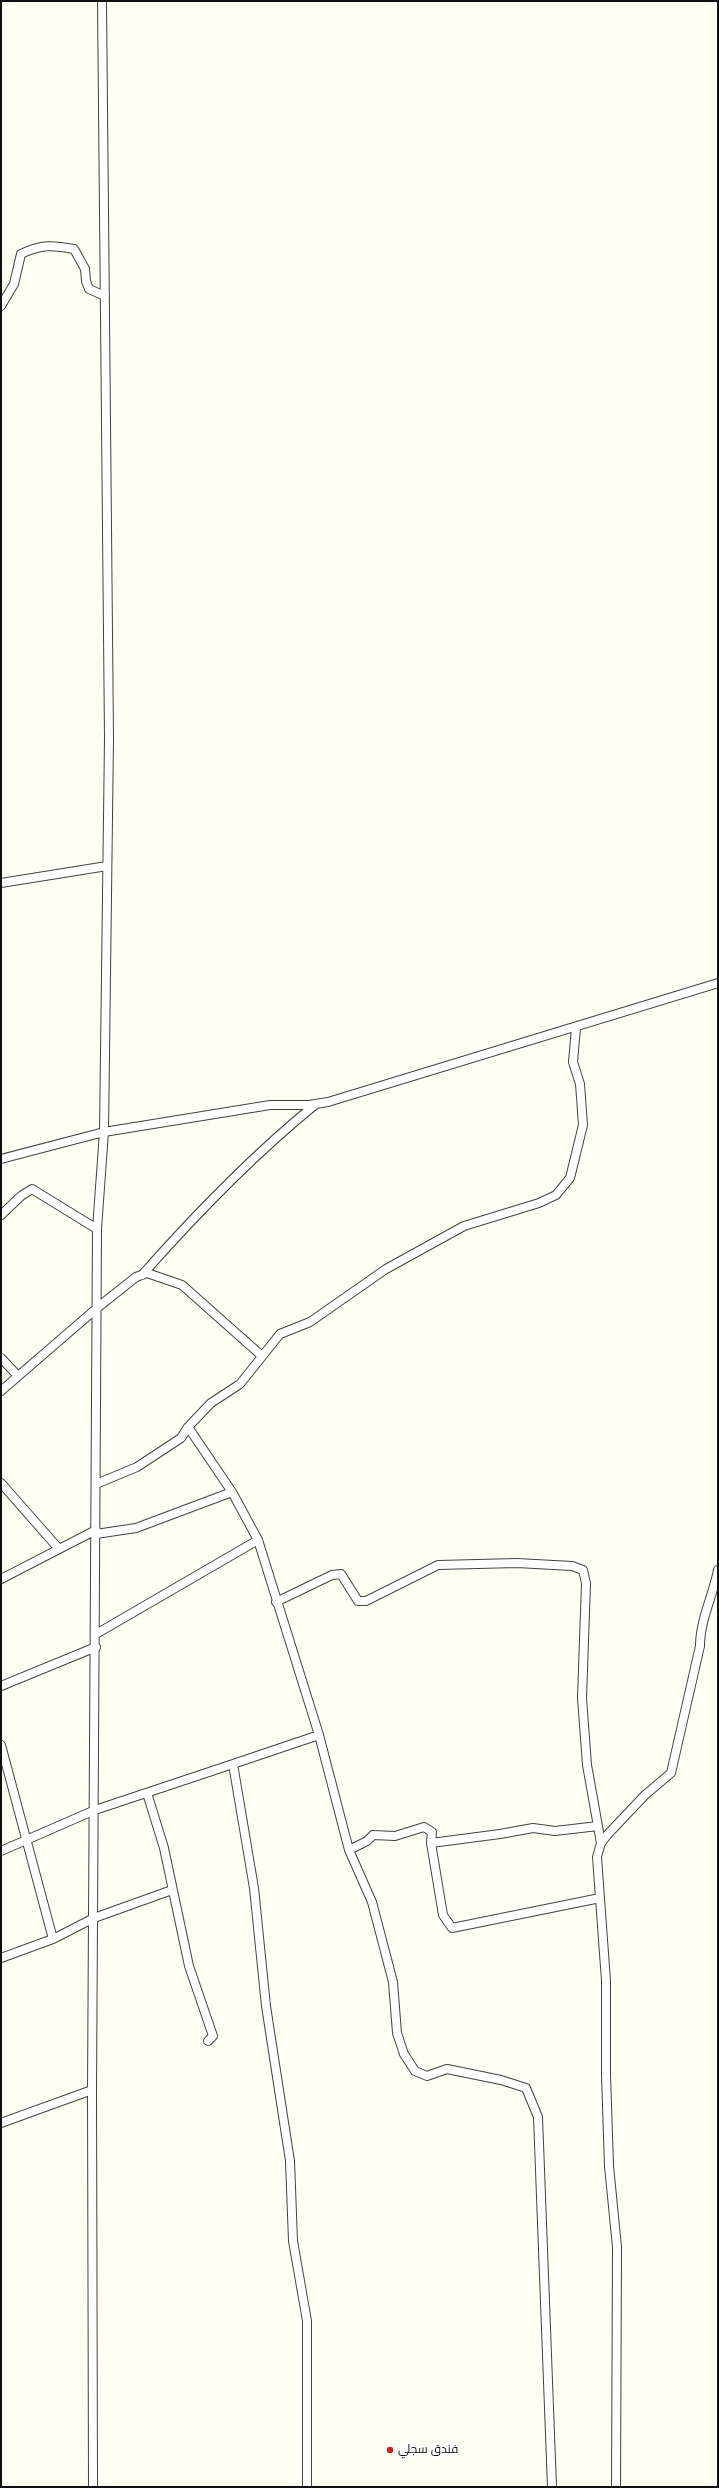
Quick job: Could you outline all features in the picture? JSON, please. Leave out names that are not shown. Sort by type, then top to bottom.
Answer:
[{"type":"street","points":[[93,2487],[92,2090],[96,1647],[97,1229],[104,1132],[109,738],[102,1]]},
{"type":"street","points":[[1,306],[14,284],[21,254],[37,246],[52,244],[74,249],[86,269],[86,281],[89,289],[105,296]]},
{"type":"street","points":[[1,882],[108,866]]},
{"type":"street","points":[[1,1159],[104,1132],[264,1106],[317,1104],[358,1094],[718,983]]},
{"type":"street","points":[[96,1484],[137,1467],[181,1438],[188,1427],[211,1403],[240,1384],[280,1334],[310,1322],[386,1269],[464,1226],[539,1203],[556,1194],[570,1178],[583,1125],[580,1084],[573,1062],[576,1028]]},
{"type":"street","points":[[1,1391],[97,1308],[142,1275],[188,1224],[274,1139],[317,1104]]},
{"type":"street","points":[[1,1215],[21,1196],[32,1189],[97,1229]]},
{"type":"street","points":[[142,1275],[147,1273],[160,1276],[182,1285],[262,1356]]},
{"type":"street","points":[[1,1358],[18,1376]]},
{"type":"street","points":[[188,1427],[232,1492],[258,1540],[276,1602],[319,1736],[349,1850],[372,1902],[393,1982],[397,2033],[404,2054],[415,2071],[427,2076],[447,2069],[500,2080],[526,2088],[538,2117],[552,2487]]},
{"type":"street","points":[[1,1483],[59,1549]]},
{"type":"street","points":[[1,1579],[96,1532],[136,1528],[232,1492]]},
{"type":"street","points":[[96,1634],[258,1540]]},
{"type":"street","points":[[276,1602],[332,1575],[341,1574],[358,1601],[366,1601],[438,1564],[517,1563],[572,1566],[583,1570],[586,1583],[582,1698],[587,1765],[601,1843],[597,1857],[606,1981],[606,2074],[609,2166],[617,2247],[616,2487]]},
{"type":"street","points":[[601,1843],[645,1795],[671,1773],[700,1646],[700,1630],[710,1604],[718,1570]]},
{"type":"street","points":[[1,1686],[96,1647]]},
{"type":"street","points":[[1,1851],[95,1810],[319,1736]]},
{"type":"street","points":[[1,1745],[53,1939]]},
{"type":"street","points":[[233,1764],[254,1888],[266,2006],[290,2160],[293,2241],[308,2321],[307,2487]]},
{"type":"street","points":[[147,1792],[164,1848],[189,1966],[210,2022],[213,2036],[208,2041]]},
{"type":"street","points":[[431,1843],[533,1828],[555,1831],[598,1826]]},
{"type":"street","points":[[349,1850],[367,1841],[373,1834],[395,1836],[410,1833],[417,1828],[424,1827],[432,1832],[431,1843],[443,1915],[452,1928],[600,1898]]},
{"type":"street","points":[[1,1958],[53,1939],[94,1918],[172,1890]]},
{"type":"street","points":[[1,2123],[92,2090]]},
{"type":"place","name":"فندق سجلي","points":[[390,2450]]}]
